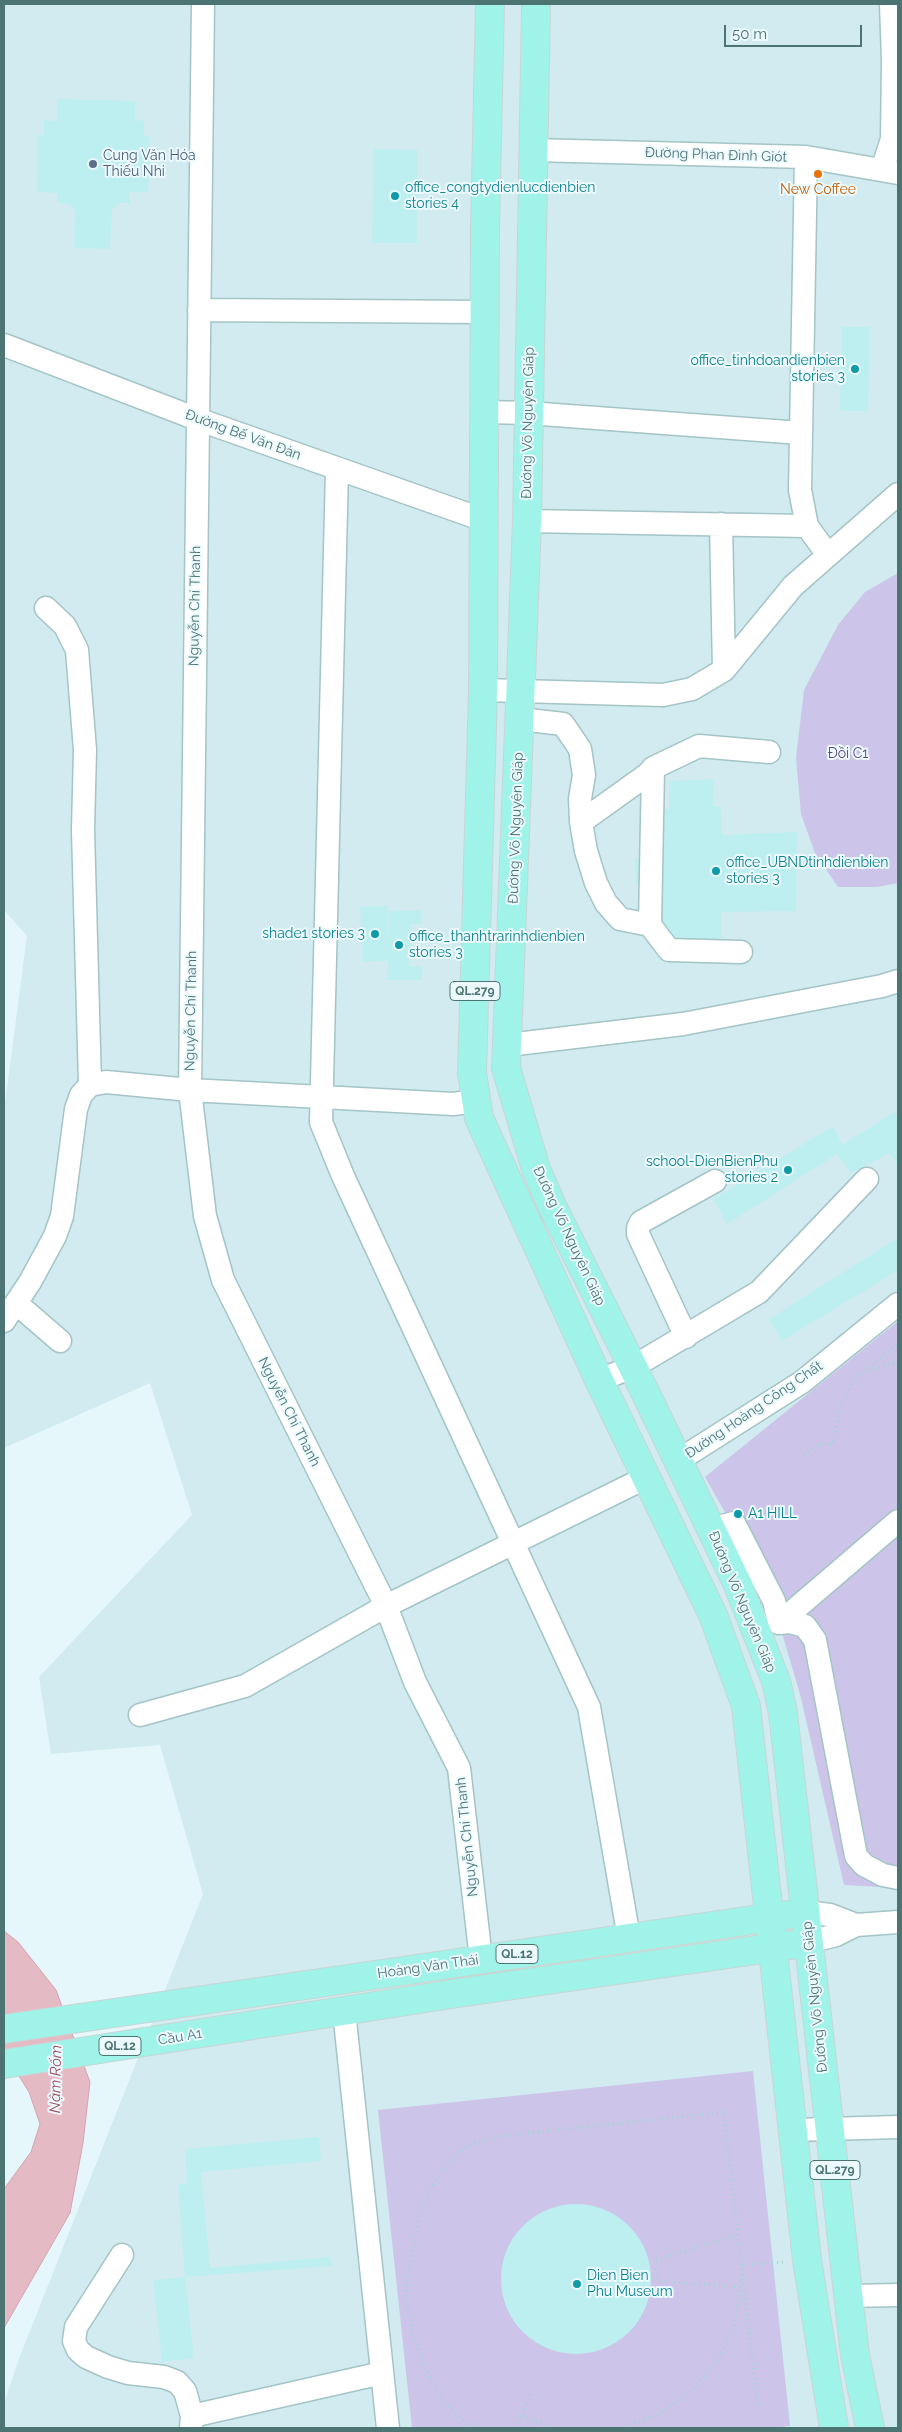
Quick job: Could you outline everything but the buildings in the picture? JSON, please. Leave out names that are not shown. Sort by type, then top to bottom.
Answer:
[{"type":"highway","name":"QL.279","points":[[490,4],[485,312],[483,690],[472,1073],[479,1118],[504,1176],[599,1380],[713,1615],[746,1706],[807,2260],[834,2428]]},
{"type":"highway","name":"Đường Võ Nguyên Giáp","points":[[536,4],[527,521],[516,850],[506,1068],[536,1169],[553,1208],[634,1367],[738,1584],[776,1681],[782,1713],[806,1912],[855,2356],[870,2428]]},
{"type":"highway","points":[[484,520],[527,521]]},
{"type":"highway","points":[[479,848],[516,850]]},
{"type":"highway","points":[[647,1477],[679,1460]]},
{"type":"highway","name":"Hoàng Văn Thái","points":[[4,2029],[806,1912]]},
{"type":"highway","points":[[773,1948],[809,1942]]},
{"type":"highway","name":"QL.12","points":[[344,2011],[773,1948]]},
{"type":"highway","points":[[458,1993],[481,1959],[514,1986]]},
{"type":"highway","name":"Cầu A1","points":[[4,2064],[344,2011]]},
{"type":"street","name":"Nguyễn Chí Thanh","points":[[202,4],[190,1090],[205,1216],[223,1280],[386,1606],[415,1682],[459,1768],[481,1959]]},
{"type":"street","points":[[890,172],[892,139],[891,4]]},
{"type":"street","name":"Đường Phan Đình Giót","points":[[533,150],[806,158],[890,172]]},
{"type":"street","points":[[806,158],[800,490],[807,526],[828,555]]},
{"type":"street","points":[[199,310],[485,312]]},
{"type":"street","name":"Đường Bế Văn Đàn","points":[[4,345],[197,419],[484,520]]},
{"type":"street","points":[[484,412],[528,413],[801,434]]},
{"type":"street","points":[[337,469],[321,1122],[343,1176],[589,1707],[629,1938]]},
{"type":"street","points":[[483,690],[663,695],[692,689],[724,670],[793,586],[898,494]]},
{"type":"street","points":[[527,521],[807,526]]},
{"type":"street","points":[[721,524],[724,670]]},
{"type":"street","points":[[46,608],[65,626],[77,650],[85,750],[83,830],[90,1085]]},
{"type":"street","points":[[520,719],[564,724],[580,750],[584,775],[580,800],[582,822],[586,851],[596,883],[606,903],[620,918],[650,925]]},
{"type":"street","points":[[582,822],[648,774],[653,768],[699,746],[769,752]]},
{"type":"street","points":[[653,768],[650,925],[669,950],[741,952]]},
{"type":"street","points":[[508,1044],[682,1024],[882,986],[898,981]]},
{"type":"street","points":[[60,1341],[10,1312],[42,1261],[62,1216],[76,1110],[81,1095],[90,1085],[106,1082],[190,1090],[453,1104],[476,1101]]},
{"type":"street","points":[[599,1380],[634,1367],[759,1292],[867,1179]]},
{"type":"street","points":[[686,1337],[638,1234],[638,1228],[641,1222],[715,1181]]},
{"type":"street","name":"Đường Hoàng Công Chất","points":[[679,1460],[802,1382],[898,1304]]},
{"type":"street","points":[[140,1715],[245,1686],[386,1606],[647,1477]]},
{"type":"street","points":[[779,1623],[898,1521]]},
{"type":"street","points":[[711,1529],[734,1523],[774,1601],[779,1623]]},
{"type":"street","points":[[779,1623],[790,1622],[805,1626],[815,1640],[856,1856],[864,1865],[883,1875],[898,1878]]},
{"type":"street","points":[[806,1912],[830,1916],[856,1925]]},
{"type":"street","points":[[809,1942],[836,1934],[856,1925],[898,1922]]},
{"type":"street","points":[[344,2011],[388,2428]]},
{"type":"street","points":[[793,2130],[898,2127]]},
{"type":"street","points":[[122,2255],[76,2327],[74,2341],[78,2350],[108,2367],[128,2373],[164,2377],[177,2382],[185,2391],[192,2422],[382,2373]]},
{"type":"street","points":[[848,2296],[898,2295]]},
{"type":"path","points":[[804,1455],[818,1444],[834,1444],[841,1403],[854,1380],[898,1344]]},
{"type":"path","points":[[866,1370],[894,1363],[898,1367]]},
{"type":"path","points":[[470,2428],[442,2399],[426,2368],[414,2336],[407,2304],[409,2265],[419,2217],[430,2191],[444,2169],[467,2146],[501,2136],[724,2112],[742,2265],[743,2287],[734,2326],[720,2355],[691,2392],[658,2415],[620,2428]]},
{"type":"path","points":[[738,2234],[655,2260],[657,2281],[743,2287]]},
{"type":"path","points":[[741,2254],[743,2287],[758,2407]]},
{"type":"path","points":[[742,2265],[807,2260]]},
{"type":"path","points":[[517,2428],[532,2392]]},
{"type":"path","points":[[522,2416],[555,2428]]},
{"type":"shaded area","points":[[4,4],[898,4],[898,2428],[4,2428],[4,2403],[20,2356],[203,1894],[160,1745],[51,1754],[39,1677],[192,1515],[150,1383],[4,1448],[4,1110],[27,936],[4,910]]},
{"type":"green space","name":"Đồi C1","points":[[898,573],[898,883],[877,887],[838,887],[815,853],[801,814],[796,758],[804,690],[838,625],[865,592]]},
{"type":"green space","points":[[898,1321],[898,1888],[844,1885],[800,1694],[779,1623],[766,1585],[705,1477]]},
{"type":"green space","points":[[753,2071],[790,2426],[772,2428],[412,2428],[378,2110]]},
{"type":"water","name":"Nậm Rốm","points":[[4,1931],[18,1942],[56,1990],[90,2082],[83,2143],[70,2213],[4,2328],[4,2189],[31,2152],[40,2124],[29,2092],[4,2052]]},
{"type":"place","name":"Cung Văn Hóa Thiếu Nhi","points":[[93,164]]},
{"type":"place","name":"New Coffee","points":[[818,174]]},
{"type":"place","name":"office_congtydienlucdienbien stories 4","points":[[395,196]]},
{"type":"place","name":"office_tinhdoandienbien stories 3","points":[[855,369]]},
{"type":"place","name":"office_UBNDtinhdienbien stories 3","points":[[716,871]]},
{"type":"place","name":"shade1 stories 3","points":[[375,934]]},
{"type":"place","name":"office_thanhtrarinhdienbien stories 3","points":[[399,945]]},
{"type":"place","name":"school-DienBienPhu stories 2","points":[[788,1170]]},
{"type":"place","name":"A1 HILL","points":[[738,1514]]},
{"type":"place","name":"Dien Bien Phu Museum","points":[[577,2284]]}]
